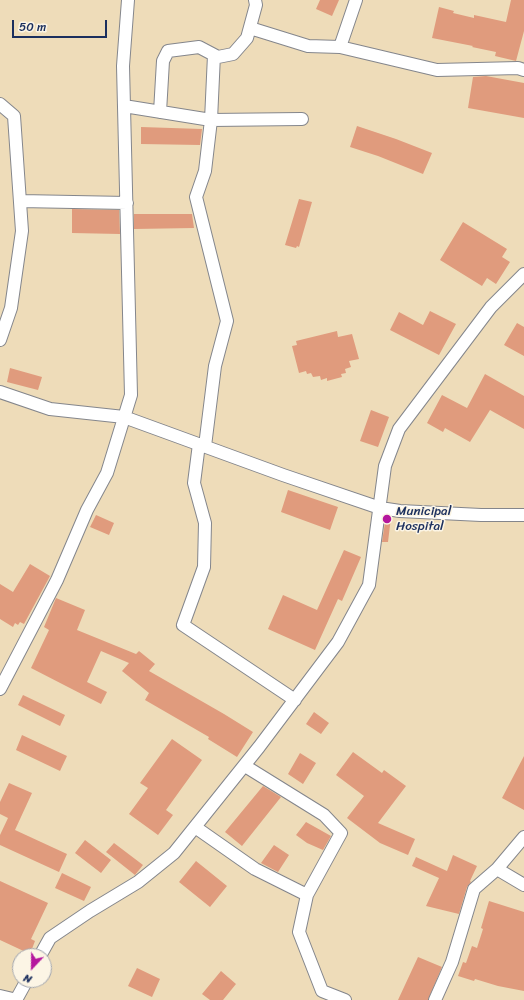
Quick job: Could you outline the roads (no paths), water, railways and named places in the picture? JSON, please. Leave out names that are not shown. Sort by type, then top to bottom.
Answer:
[{"type":"street","points":[[0,689],[57,580],[87,510],[107,473],[131,395],[123,66],[128,0]]},
{"type":"street","points":[[160,112],[163,60],[168,51],[199,47],[218,57],[234,54],[247,38],[256,6],[255,0]]},
{"type":"street","points":[[340,48],[356,0]]},
{"type":"street","points":[[250,28],[308,46],[340,48],[438,70],[518,68],[524,70]]},
{"type":"street","points":[[214,54],[211,120],[205,171],[196,197],[227,321],[215,366],[194,483],[205,523],[204,568],[183,625],[295,700]]},
{"type":"street","points":[[0,104],[14,116],[22,231],[10,308],[0,340]]},
{"type":"street","points":[[124,106],[211,120],[302,120]]},
{"type":"street","points":[[20,201],[127,203]]},
{"type":"street","points":[[44,948],[50,938],[90,911],[138,882],[174,853],[245,766],[338,642],[369,585],[385,466],[399,430],[491,307],[524,274]]},
{"type":"street","points":[[0,392],[50,409],[124,417],[380,508],[408,512],[524,515]]},
{"type":"street","points":[[245,766],[324,815],[340,833],[308,895],[299,932],[320,996],[345,1000]]},
{"type":"street","points":[[195,827],[255,869],[308,895]]},
{"type":"street","points":[[435,1000],[452,962],[474,889],[497,869],[524,837]]},
{"type":"street","points":[[497,869],[524,885]]},
{"type":"street","points":[[0,996],[16,1000],[23,988]]},
{"type":"place","name":"Municipal Hospital","points":[[387,519]]}]
